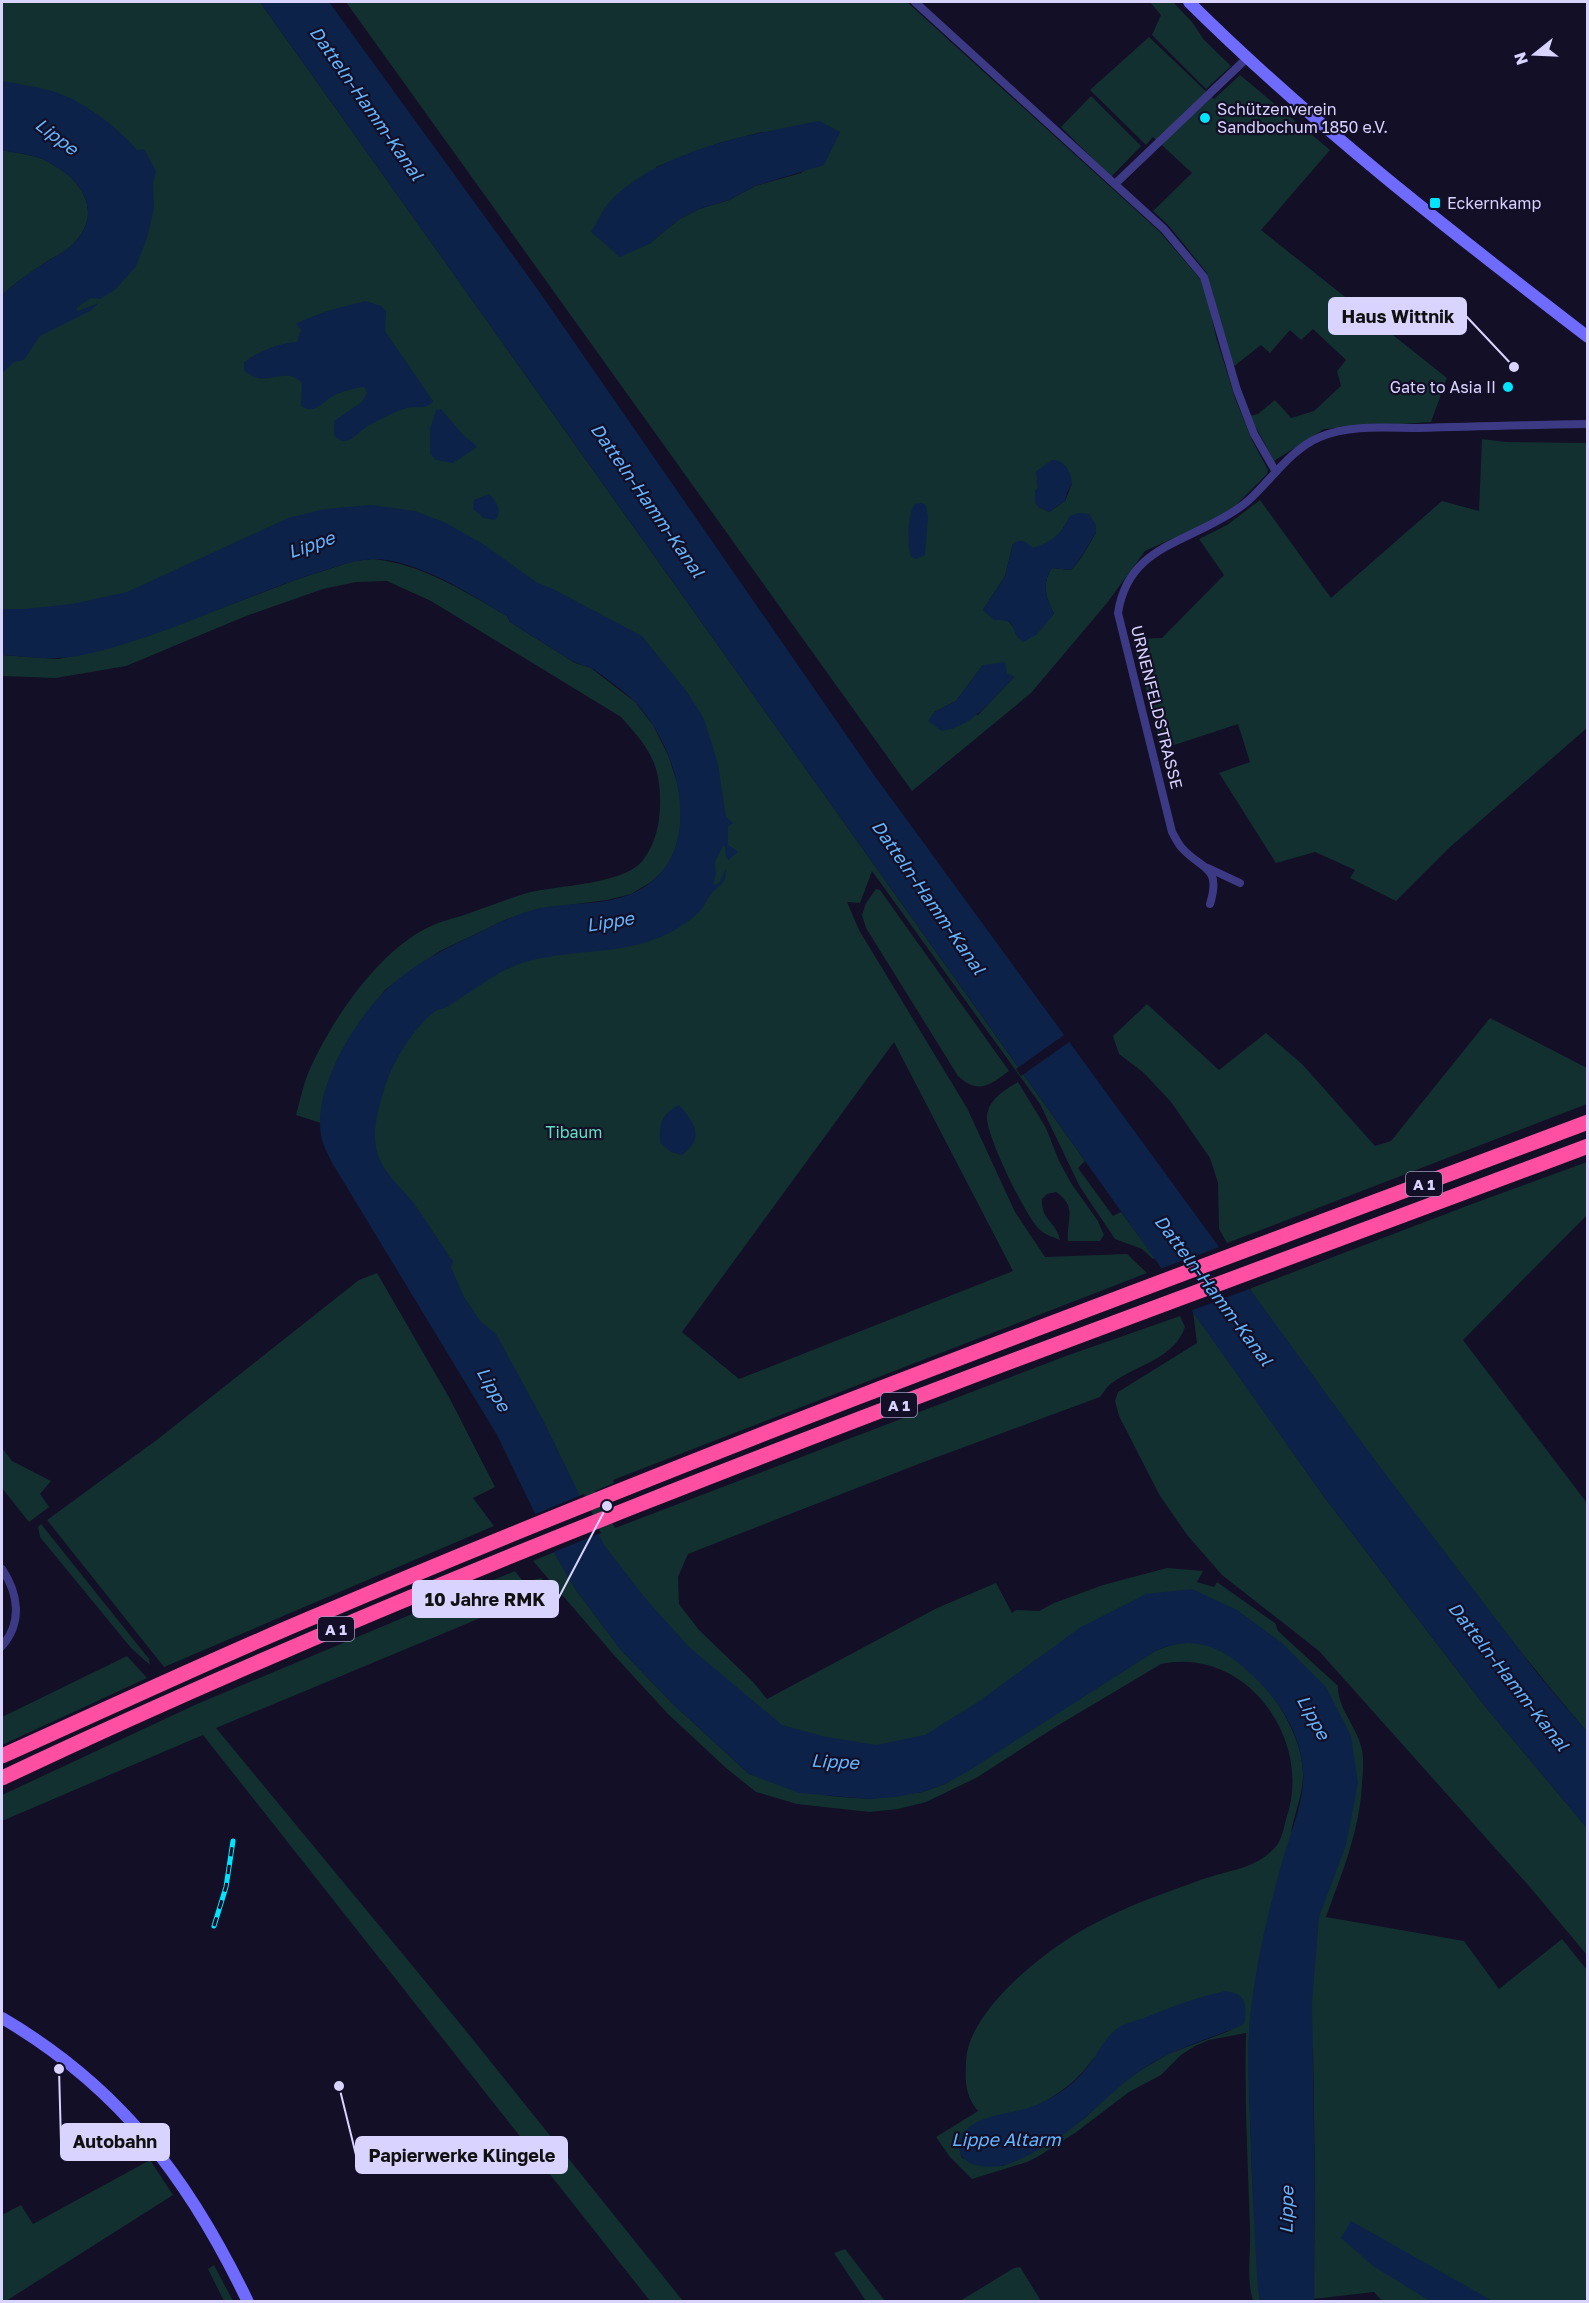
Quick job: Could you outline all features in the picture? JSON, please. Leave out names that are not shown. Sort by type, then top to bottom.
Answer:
[{"type":"highway","name":"A 1","points":[[2,1756],[322,1613],[646,1480],[1587,1122]]},
{"type":"highway","name":"A 1","points":[[2,1778],[189,1692],[483,1567],[655,1498],[1587,1146]]},
{"type":"main road","points":[[1189,2],[1247,58],[1365,161],[1587,337]]},
{"type":"main road","points":[[2,2018],[42,2044],[87,2078],[129,2117],[174,2172],[208,2225],[248,2301]]},
{"type":"street","points":[[915,2],[1164,229],[1204,277],[1236,390],[1254,434],[1276,472]]},
{"type":"street","points":[[1115,184],[1247,58]]},
{"type":"street","name":"URNENFELDSTRASSE","points":[[1240,883],[1208,868],[1183,849],[1172,832],[1118,613],[1121,593],[1133,574],[1156,552],[1172,542],[1205,528],[1233,512],[1299,450],[1321,437],[1348,430],[1587,424]]},
{"type":"street","points":[[1208,868],[1213,880],[1214,892],[1210,903]]},
{"type":"street","points":[[2,1569],[11,1584],[17,1608],[12,1631],[2,1646]]},
{"type":"green space","name":"Tibaum","points":[[2,2],[260,2],[1085,1161],[1078,1168],[1113,1216],[1121,1212],[1155,1258],[1153,1259],[1142,1249],[1115,1239],[1080,1187],[1040,1104],[872,871],[860,903],[847,902],[859,930],[967,1108],[1015,1212],[1045,1257],[1127,1254],[1147,1273],[613,1480],[614,1483],[595,1491],[615,1528],[1066,1356],[1180,1316],[1185,1327],[1173,1347],[1154,1360],[1122,1376],[1107,1387],[1100,1397],[921,1463],[688,1554],[678,1577],[679,1604],[699,1630],[753,1682],[767,1699],[937,1608],[996,1583],[1012,1613],[1016,1610],[1039,1611],[1103,1585],[1167,1568],[1203,1571],[1197,1582],[1214,1587],[1217,1582],[1275,1623],[1278,1631],[1338,1686],[1344,1710],[1362,1750],[1363,1775],[1358,1818],[1326,1917],[1464,1941],[1499,1989],[1562,1939],[1587,1970],[1587,2301],[1383,2302],[1374,2292],[1313,2299],[1315,2196],[1313,2048],[1250,2019],[1252,2177],[1260,2301],[1253,2301],[1249,2274],[1246,2033],[1209,2040],[1195,2046],[1181,2055],[1161,2075],[1129,2092],[1075,2133],[1027,2162],[972,2179],[950,2157],[936,2137],[978,2111],[970,2100],[966,2081],[966,2061],[970,2042],[979,2023],[1009,1987],[1045,1955],[1089,1926],[1151,1898],[1248,1866],[1263,1858],[1277,1845],[1284,1829],[1292,1789],[1290,1759],[1281,1731],[1266,1706],[1246,1685],[1221,1670],[1192,1662],[1161,1664],[976,1778],[926,1802],[898,1809],[870,1812],[797,1804],[756,1792],[726,1768],[668,1714],[533,1561],[554,1552],[576,1590],[621,1650],[673,1704],[749,1774],[830,1796],[869,1799],[922,1792],[945,1784],[1155,1651],[1185,1642],[1210,1646],[1231,1656],[1267,1689],[1282,1711],[1301,1755],[1303,1775],[1302,1790],[1291,1833],[1325,1747],[1213,1625],[878,1774],[680,1676],[355,1155],[385,1029],[687,877],[678,723],[423,543],[2,635],[2,328],[115,217],[2,118]],"holes":[[[894,1042],[1013,1271],[739,1379],[682,1332]],[[1232,2030],[1168,2054],[1141,2070],[1119,2085],[1087,2116],[1057,2138],[1017,2160],[1002,2166],[962,2158],[960,2144],[964,2133],[973,2125],[1038,2105],[1076,2079],[1094,2058]]]},
{"type":"green space","points":[[346,2],[907,2],[1160,232],[1201,280],[1235,398],[1252,440],[1268,470],[1267,474],[1236,505],[1214,520],[1145,551],[1107,603],[1031,693],[912,791]],"holes":[[[762,132],[840,132],[832,145],[801,173],[755,186],[729,200],[699,209],[678,220],[649,244],[656,167],[719,143]],[[1048,465],[1072,484],[1065,501],[1049,512],[1035,502],[1035,491],[1038,488],[1037,471]],[[1070,516],[1096,533],[1071,570],[1052,568],[1047,580],[1046,591],[1054,614],[1019,639],[1010,623],[983,610],[1005,576],[1013,544],[1028,548],[1040,547],[1056,537]],[[983,665],[1014,677],[978,715],[934,712],[956,701]]]},
{"type":"green space","points":[[1150,2],[1173,2],[1192,22],[1204,40],[1231,66],[1206,89],[1152,35],[1161,15]]},
{"type":"green space","points":[[1149,37],[1214,99],[1240,75],[1330,150],[1261,230],[1447,378],[1431,422],[1324,429],[1274,461],[1250,416],[1258,414],[1275,400],[1291,418],[1314,411],[1341,386],[1337,371],[1346,360],[1313,329],[1301,340],[1290,330],[1270,353],[1261,345],[1233,367],[1207,273],[1169,226],[1153,211],[1192,173],[1153,137],[1146,145],[1090,90]]},
{"type":"green space","points":[[1091,96],[1141,146],[1111,177],[1061,127]]},
{"type":"green space","points":[[2,150],[37,157],[56,166],[78,185],[88,209],[87,221],[81,234],[70,247],[29,273],[2,295]]},
{"type":"green space","points":[[1482,439],[1506,442],[1587,443],[1587,728],[1449,848],[1396,901],[1350,878],[1355,870],[1315,852],[1276,863],[1219,773],[1250,762],[1238,724],[1162,749],[1132,639],[1162,638],[1224,575],[1199,539],[1227,525],[1260,500],[1331,598],[1442,501],[1479,511]]},
{"type":"green space","points":[[373,559],[409,567],[443,580],[507,616],[510,622],[575,663],[591,668],[635,702],[653,725],[668,755],[678,785],[681,809],[680,832],[675,850],[666,868],[651,882],[631,894],[607,900],[537,909],[507,919],[440,951],[385,990],[361,1021],[338,1058],[324,1094],[321,1123],[296,1115],[303,1087],[318,1051],[358,989],[374,970],[410,938],[438,923],[527,893],[589,883],[621,875],[643,860],[656,834],[660,790],[651,756],[639,738],[621,717],[431,601],[387,581],[356,582],[323,589],[246,616],[126,666],[56,678],[2,676],[2,655],[58,659],[100,650],[150,635],[298,579],[354,561]]},
{"type":"green space","points":[[876,889],[880,890],[1009,1071],[990,1084],[972,1085],[958,1076],[866,928],[862,915],[866,903]]},
{"type":"green space","points":[[1147,1004],[1219,1070],[1266,1033],[1302,1064],[1375,1146],[1391,1141],[1490,1018],[1587,1068],[1587,1104],[1227,1243],[1219,1229],[1218,1183],[1210,1158],[1171,1102],[1144,1073],[1119,1054],[1113,1036]]},
{"type":"green space","points":[[1018,1082],[1046,1128],[1059,1161],[1071,1183],[1098,1221],[1104,1235],[1100,1241],[1068,1241],[1069,1208],[1056,1192],[1047,1194],[1042,1199],[1042,1206],[1060,1240],[1044,1233],[1033,1221],[1016,1192],[992,1138],[987,1115],[995,1099]]},
{"type":"green space","points":[[1587,1162],[1587,1215],[1463,1340],[1587,1503],[1587,1732],[1456,1569],[1249,1289]]},
{"type":"green space","points":[[377,1273],[450,1399],[495,1487],[473,1498],[494,1526],[164,1667],[47,1520],[158,1439],[359,1280]]},
{"type":"green space","points":[[1193,1311],[1325,1498],[1484,1705],[1587,1828],[1587,1955],[1529,1886],[1319,1651],[1222,1575],[1188,1536],[1160,1496],[1119,1416],[1115,1401],[1118,1392],[1197,1343]]},
{"type":"green space","points":[[2,1448],[12,1461],[51,1481],[40,1494],[49,1507],[29,1522],[2,1488]]},
{"type":"green space","points":[[41,1524],[149,1659],[150,1665],[131,1648],[40,1537],[38,1527]]},
{"type":"green space","points":[[515,1571],[522,1580],[541,1578],[554,1592],[490,1614],[216,1728],[458,2021],[683,2301],[650,2301],[203,1735],[2,1821],[2,1795],[197,1704]]},
{"type":"green space","points":[[127,1656],[147,1678],[2,1745],[2,1717]]},
{"type":"green space","points":[[150,2160],[173,2195],[6,2301],[2,2301],[2,2215],[21,2205],[33,2224]]},
{"type":"green space","points":[[845,2249],[885,2301],[866,2301],[834,2253]]},
{"type":"green space","points":[[214,2265],[233,2301],[224,2301],[208,2269]]},
{"type":"green space","points":[[1020,2267],[1041,2301],[960,2301],[1014,2268]]},
{"type":"water","name":"Datteln-Hamm-Kanal","points":[[260,2],[329,2],[536,287],[874,775],[1377,1463],[1537,1673],[1587,1732],[1587,1828],[1484,1705],[1325,1498]]},
{"type":"water","name":"Lippe","points":[[2,81],[48,90],[84,106],[119,132],[137,150],[144,149],[156,171],[153,183],[154,208],[147,238],[136,266],[116,289],[100,299],[91,298],[76,308],[78,311],[99,303],[90,311],[40,336],[24,360],[14,362],[2,373],[2,295],[29,273],[70,247],[81,234],[87,221],[88,209],[78,185],[56,166],[37,157],[2,150]]},
{"type":"water","points":[[819,121],[840,132],[824,165],[755,186],[729,200],[699,209],[678,220],[649,244],[620,257],[591,232],[614,197],[659,166],[738,138]]},
{"type":"water","points":[[366,301],[381,306],[386,311],[385,331],[433,401],[425,407],[407,408],[394,413],[369,425],[350,439],[342,441],[334,435],[334,421],[362,402],[367,393],[364,387],[342,392],[315,408],[306,409],[301,406],[302,383],[288,376],[260,378],[252,376],[244,370],[244,362],[269,348],[297,342],[301,330],[296,324],[322,313]]},
{"type":"water","points":[[441,409],[465,437],[477,447],[453,463],[436,460],[430,454],[430,429],[436,410]]},
{"type":"water","points":[[1052,460],[1057,460],[1067,467],[1072,484],[1065,501],[1049,512],[1035,502],[1035,491],[1038,488],[1036,472]]},
{"type":"water","points":[[489,494],[498,510],[495,520],[484,518],[473,509],[474,500]]},
{"type":"water","points":[[915,504],[926,505],[928,517],[925,555],[916,559],[911,557],[910,552],[909,522]]},
{"type":"water","name":"Lippe","points":[[371,505],[415,511],[446,523],[483,544],[536,582],[642,636],[687,692],[704,719],[718,764],[726,817],[733,823],[728,827],[728,845],[738,852],[728,860],[725,846],[723,846],[715,862],[716,874],[713,885],[719,883],[726,869],[723,882],[711,894],[700,911],[677,928],[656,939],[635,945],[545,957],[522,963],[495,976],[426,1019],[398,1057],[382,1095],[375,1141],[382,1165],[415,1205],[453,1262],[451,1267],[464,1297],[481,1322],[496,1334],[543,1420],[604,1545],[645,1598],[689,1647],[782,1725],[826,1737],[876,1745],[925,1735],[978,1702],[1081,1627],[1146,1594],[1192,1589],[1237,1610],[1282,1643],[1326,1687],[1351,1736],[1358,1783],[1346,1845],[1319,1917],[1312,2002],[1314,2301],[1260,2301],[1258,2290],[1253,2206],[1249,2031],[1265,1927],[1299,1808],[1303,1784],[1301,1757],[1292,1727],[1265,1688],[1242,1666],[1221,1652],[1200,1644],[1179,1644],[1155,1651],[970,1770],[945,1784],[922,1792],[869,1799],[799,1793],[749,1774],[673,1704],[621,1650],[576,1590],[555,1555],[497,1435],[325,1148],[320,1122],[322,1101],[337,1059],[361,1020],[396,981],[442,951],[522,914],[537,909],[596,902],[631,894],[655,878],[671,857],[679,832],[680,804],[675,776],[666,749],[652,724],[636,703],[594,670],[572,661],[510,622],[507,616],[466,592],[423,570],[382,559],[354,562],[325,570],[149,636],[103,650],[56,658],[2,655],[2,609],[72,604],[127,592],[288,518],[325,509]]},
{"type":"water","points":[[1078,513],[1089,514],[1096,525],[1096,533],[1071,570],[1052,568],[1047,580],[1046,591],[1054,614],[1037,634],[1023,642],[1011,624],[1002,620],[994,620],[983,610],[1005,576],[1013,544],[1023,541],[1033,548],[1046,542],[1059,533],[1070,516]]},
{"type":"water","points":[[1005,662],[1007,673],[1014,677],[973,718],[964,724],[942,731],[928,721],[934,712],[956,701],[983,665]]},
{"type":"water","points":[[679,1105],[695,1130],[693,1143],[682,1155],[671,1152],[660,1143],[662,1120],[668,1112]]},
{"type":"water","name":"Lippe Altarm","points":[[1225,1991],[1238,1994],[1244,2000],[1245,2023],[1177,2051],[1141,2070],[1071,2129],[1019,2160],[1001,2166],[986,2167],[972,2164],[961,2155],[960,2140],[969,2128],[988,2118],[1032,2107],[1069,2086],[1088,2066],[1108,2037],[1118,2028],[1186,2002]]},
{"type":"water","points":[[1351,2221],[1491,2300],[1498,2301],[1430,2301],[1373,2266],[1341,2238]]},
{"type":"pier","points":[[1067,1033],[1072,1040],[1021,1076],[1016,1069]]},
{"type":"pier","points":[[1222,1246],[1252,1288],[1190,1311],[1160,1269]]},
{"type":"pier","points":[[584,1494],[601,1533],[551,1553],[533,1515]]},
{"type":"railway","points":[[214,1926],[226,1887],[233,1841]]},
{"type":"place","name":"Schützenverein Sandbochum 1850 e.V.","points":[[1205,118]]},
{"type":"place","name":"Eckernkamp","points":[[1435,203]]},
{"type":"place","name":"Haus Wittnik","points":[[1514,367]]},
{"type":"place","name":"Gate to Asia II","points":[[1508,387]]},
{"type":"place","name":"10 Jahre RMK","points":[[607,1506]]},
{"type":"place","name":"Autobahn","points":[[59,2069]]},
{"type":"place","name":"Papierwerke Klingele","points":[[339,2086]]}]
